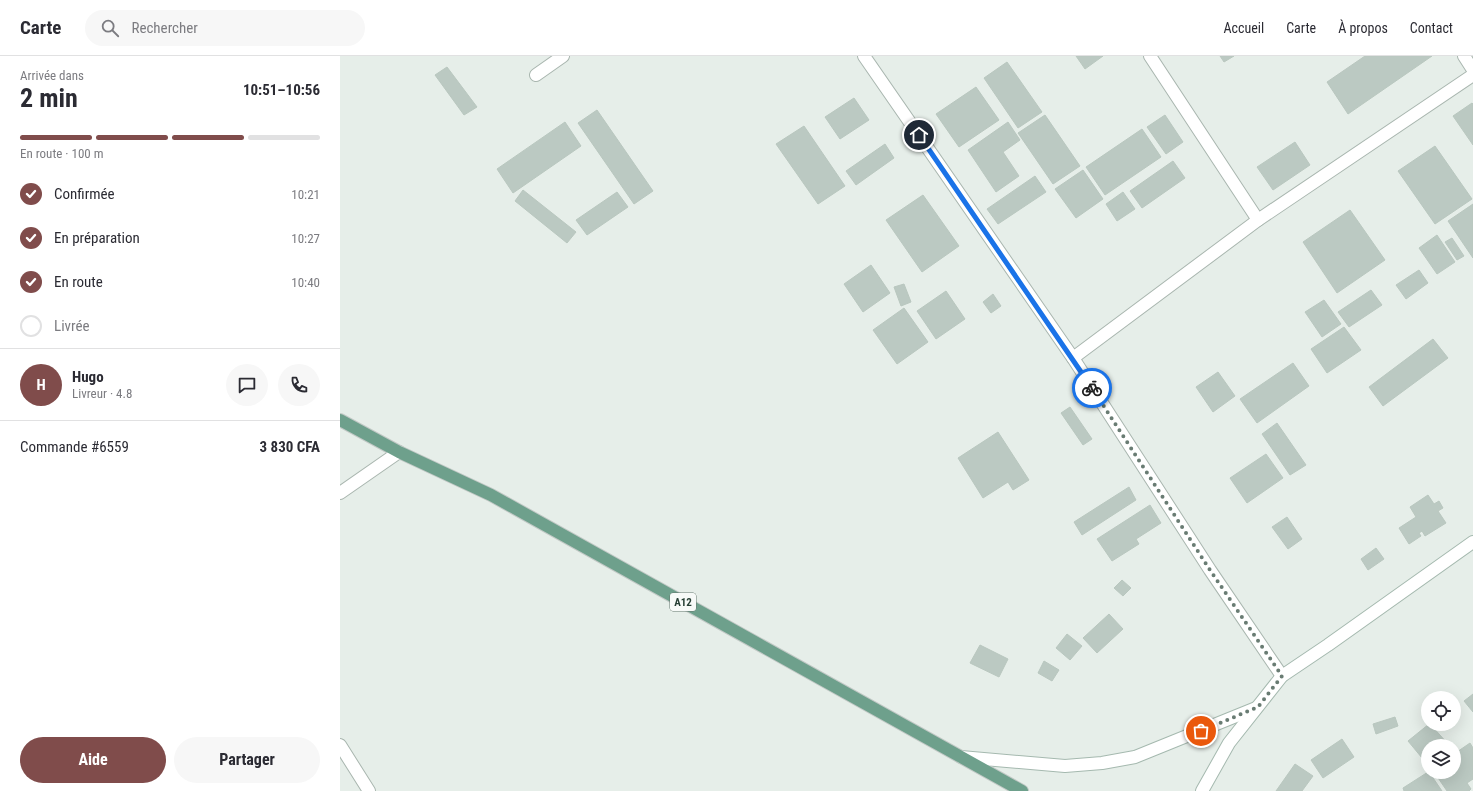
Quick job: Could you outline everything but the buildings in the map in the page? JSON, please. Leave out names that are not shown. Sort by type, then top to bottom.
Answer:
[{"type":"main road","name":"A12","points":[[340,420],[400,452],[491,495],[1022,791]]},
{"type":"street","points":[[536,75],[563,56]]},
{"type":"street","points":[[864,56],[1073,358],[1210,570],[1282,676]]},
{"type":"street","points":[[1150,56],[1258,220]]},
{"type":"street","points":[[1464,56],[1473,70]]},
{"type":"street","points":[[1073,358],[1258,220],[1473,75]]},
{"type":"street","points":[[340,493],[400,452]]},
{"type":"street","points":[[1202,791],[1229,743],[1282,676],[1473,542]]},
{"type":"street","points":[[960,757],[1065,766],[1108,762],[1135,757],[1258,707]]},
{"type":"street","points":[[340,746],[368,791]]},
{"type":"way so far","points":[[1092,388],[1210,570],[1282,676],[1258,707],[1201,731]]},
{"type":"route","points":[[919,135],[1073,358],[1092,388]]}]
